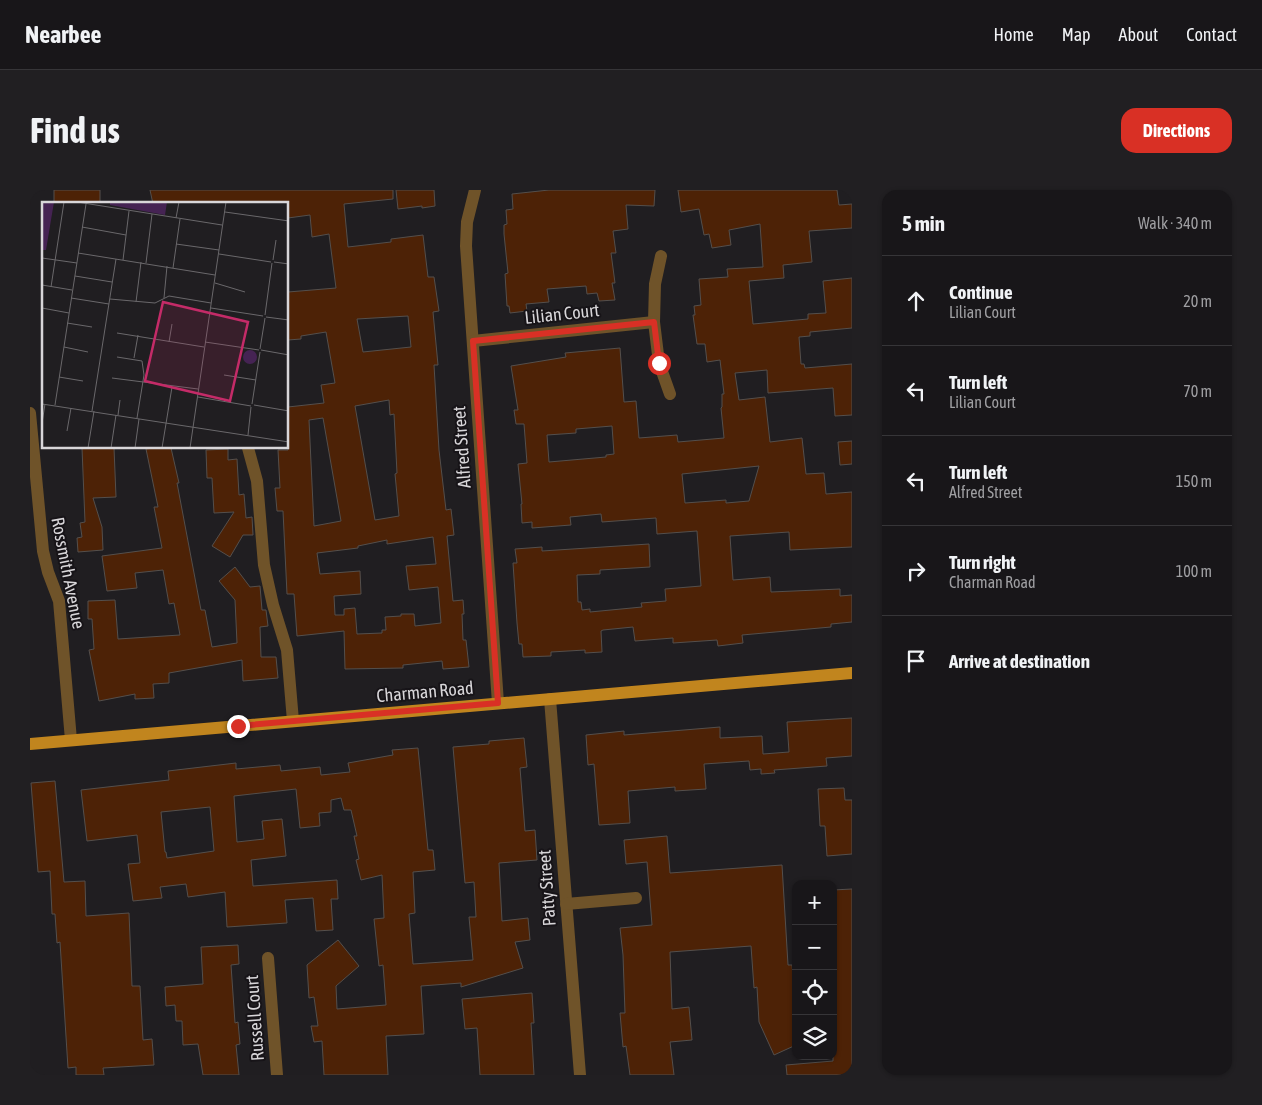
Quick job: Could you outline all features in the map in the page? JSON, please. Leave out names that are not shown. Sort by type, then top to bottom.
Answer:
[{"type":"main road","name":"Charman Road","points":[[30,744],[852,673]]},
{"type":"street","name":"Alfred Street","points":[[475,190],[467,222],[466,246],[498,703]]},
{"type":"street","points":[[661,256],[655,284],[654,322],[659,363],[670,394]]},
{"type":"street","name":"Lilian Court","points":[[473,341],[654,322]]},
{"type":"street","name":"Rossmith Avenue","points":[[30,413],[32,468],[42,551],[59,601],[71,740]]},
{"type":"street","points":[[248,449],[257,481],[264,565],[286,650],[293,721]]},
{"type":"street","name":"Patty Street","points":[[550,699],[580,1075]]},
{"type":"street","points":[[566,904],[636,898]]},
{"type":"street","name":"Russell Court","points":[[268,958],[277,1075]]},
{"type":"building","points":[[54,190],[100,190],[100,202],[54,202]]},
{"type":"building","points":[[150,190],[393,190],[393,199],[344,204],[348,247],[391,242],[391,239],[423,235],[428,277],[434,277],[439,311],[433,312],[438,365],[434,365],[439,450],[446,510],[451,509],[454,535],[447,536],[453,601],[463,600],[463,640],[466,640],[469,667],[443,669],[442,661],[403,665],[403,668],[345,669],[344,631],[297,636],[294,594],[287,594],[283,511],[277,511],[275,488],[280,488],[278,450],[289,449],[289,407],[324,403],[321,385],[335,383],[326,332],[301,336],[301,339],[289,340],[289,292],[336,288],[329,234],[312,237],[310,215],[289,218],[289,202],[153,202]],"holes":[[[408,316],[411,347],[363,352],[357,319]],[[389,400],[390,415],[394,414],[397,473],[395,474],[399,516],[375,520],[355,406]],[[323,418],[341,521],[314,526],[309,420]],[[433,537],[436,564],[406,566],[409,590],[438,587],[441,623],[415,626],[414,614],[401,614],[401,616],[385,617],[386,630],[382,630],[382,633],[357,634],[355,608],[344,609],[344,615],[335,615],[334,596],[361,594],[360,571],[320,574],[317,553],[358,548],[358,546],[387,540],[387,544]]]},
{"type":"building","points":[[396,190],[434,190],[435,206],[398,209]]},
{"type":"building","points":[[549,190],[655,190],[654,206],[626,205],[628,229],[613,231],[616,253],[611,253],[615,283],[612,283],[615,300],[599,301],[597,293],[587,294],[586,286],[547,289],[549,302],[526,304],[527,311],[510,313],[509,306],[507,306],[505,274],[508,273],[504,234],[504,225],[507,224],[506,210],[513,209],[512,194]]},
{"type":"building","points":[[678,190],[837,190],[839,205],[852,204],[852,228],[809,231],[812,262],[783,265],[784,278],[749,281],[753,324],[808,319],[808,314],[826,313],[823,281],[852,278],[852,328],[810,332],[810,336],[799,337],[801,364],[804,364],[805,368],[852,364],[852,415],[835,416],[833,388],[768,393],[767,370],[735,373],[739,400],[765,397],[770,442],[802,438],[806,474],[824,473],[826,494],[852,492],[852,547],[790,550],[789,532],[730,536],[733,580],[770,577],[771,592],[840,589],[840,596],[852,595],[852,622],[831,624],[831,627],[742,635],[743,643],[718,646],[717,640],[673,643],[673,638],[635,641],[633,627],[603,630],[601,631],[602,652],[585,653],[585,650],[551,652],[551,656],[523,657],[522,644],[519,644],[517,623],[513,563],[517,563],[515,549],[542,547],[542,551],[649,544],[650,567],[600,570],[600,574],[577,575],[578,602],[581,602],[582,610],[590,609],[590,612],[642,607],[641,603],[666,601],[665,589],[701,586],[697,531],[657,534],[656,518],[602,522],[601,514],[570,517],[571,525],[532,528],[532,522],[522,523],[518,464],[527,463],[524,424],[516,424],[514,410],[518,410],[511,366],[566,357],[565,353],[620,348],[624,402],[636,401],[639,438],[677,435],[678,442],[724,438],[721,408],[722,394],[724,394],[720,360],[707,362],[705,344],[697,344],[693,315],[695,315],[694,306],[701,305],[699,279],[728,277],[727,269],[763,267],[760,224],[729,230],[731,245],[712,248],[709,234],[704,235],[699,209],[681,212]],"holes":[[[612,426],[614,454],[606,455],[606,457],[549,462],[547,435],[576,433],[576,429]],[[759,466],[749,501],[726,503],[726,500],[685,503],[682,474]]]},
{"type":"building","points":[[852,441],[852,464],[840,465],[838,442]]},
{"type":"building","points":[[82,449],[114,449],[116,497],[93,498],[102,527],[103,550],[78,552],[77,538],[82,537],[80,523],[85,522]]},
{"type":"building","points":[[146,449],[171,449],[201,610],[205,610],[212,647],[237,643],[235,600],[219,581],[235,567],[250,587],[260,586],[262,610],[266,610],[268,626],[260,627],[261,657],[276,657],[278,678],[243,681],[242,660],[169,673],[169,683],[153,684],[154,698],[135,699],[135,694],[99,701],[89,650],[94,649],[92,619],[88,619],[88,601],[115,600],[118,639],[180,635],[174,603],[169,604],[163,570],[135,573],[137,588],[107,591],[102,556],[162,548],[154,507],[158,507]]},
{"type":"building","points":[[228,449],[228,460],[237,459],[239,495],[244,494],[246,518],[252,517],[253,535],[243,535],[230,557],[212,546],[234,512],[214,513],[212,478],[207,478],[206,450]]},
{"type":"building","points":[[852,718],[852,756],[826,758],[827,766],[774,770],[775,773],[761,774],[761,769],[750,770],[749,761],[704,764],[706,789],[675,791],[675,787],[628,791],[630,823],[599,825],[594,764],[588,765],[586,735],[624,731],[624,735],[720,727],[720,738],[762,736],[763,754],[789,752],[787,722]]},
{"type":"building","points":[[524,738],[527,767],[520,768],[525,831],[535,830],[537,860],[499,863],[502,921],[528,918],[530,940],[515,942],[523,968],[461,987],[461,983],[421,986],[424,1034],[386,1036],[388,1075],[324,1075],[322,1041],[314,1042],[311,1026],[318,1026],[314,997],[309,998],[307,965],[338,940],[359,966],[336,986],[337,1009],[386,1005],[383,965],[379,966],[374,919],[384,918],[382,875],[361,880],[356,860],[359,859],[354,836],[357,836],[351,810],[344,810],[341,798],[331,800],[331,812],[319,813],[320,826],[300,828],[296,789],[234,796],[237,842],[264,839],[262,821],[282,819],[286,856],[251,860],[253,886],[337,880],[338,899],[331,899],[333,930],[316,931],[313,898],[285,900],[287,923],[227,927],[225,892],[188,897],[186,884],[160,887],[162,898],[133,901],[128,864],[140,863],[137,835],[87,841],[81,790],[169,780],[168,771],[236,763],[236,769],[280,765],[281,771],[320,767],[321,775],[350,772],[348,763],[393,755],[392,750],[418,748],[428,850],[433,850],[435,870],[413,872],[415,913],[409,914],[413,964],[473,960],[469,917],[476,917],[474,882],[465,883],[453,747],[489,744],[489,741]],"holes":[[[210,807],[214,851],[167,858],[161,812]]]},
{"type":"building","points":[[55,781],[64,882],[85,881],[86,916],[129,913],[132,986],[140,986],[143,1040],[152,1039],[154,1065],[103,1068],[104,1075],[76,1075],[76,1067],[68,1068],[60,942],[57,943],[55,914],[52,914],[50,871],[38,872],[31,783]]},
{"type":"building","points":[[844,788],[845,800],[852,800],[852,854],[827,856],[825,826],[820,826],[818,789]]},
{"type":"building","points":[[667,836],[670,873],[782,865],[788,965],[792,965],[792,1047],[774,1055],[759,1022],[757,987],[754,988],[751,946],[670,952],[672,1009],[689,1007],[692,1040],[670,1042],[674,1075],[630,1075],[626,1046],[623,1047],[620,1013],[625,1013],[620,928],[652,925],[647,862],[626,864],[624,840]]},
{"type":"building","points":[[852,889],[852,1075],[787,1075],[786,1065],[837,1060],[837,890]]},
{"type":"building","points":[[238,945],[239,964],[231,965],[235,1023],[238,1022],[240,1044],[236,1045],[239,1075],[203,1075],[198,1044],[183,1045],[182,1021],[176,1021],[175,1005],[166,1006],[165,987],[203,984],[201,947]]},
{"type":"building","points":[[532,993],[534,1023],[531,1023],[534,1075],[480,1075],[477,1028],[465,1029],[462,999]]},
{"type":"route","points":[[238,726],[498,703],[473,341],[654,322],[659,363]]}]
